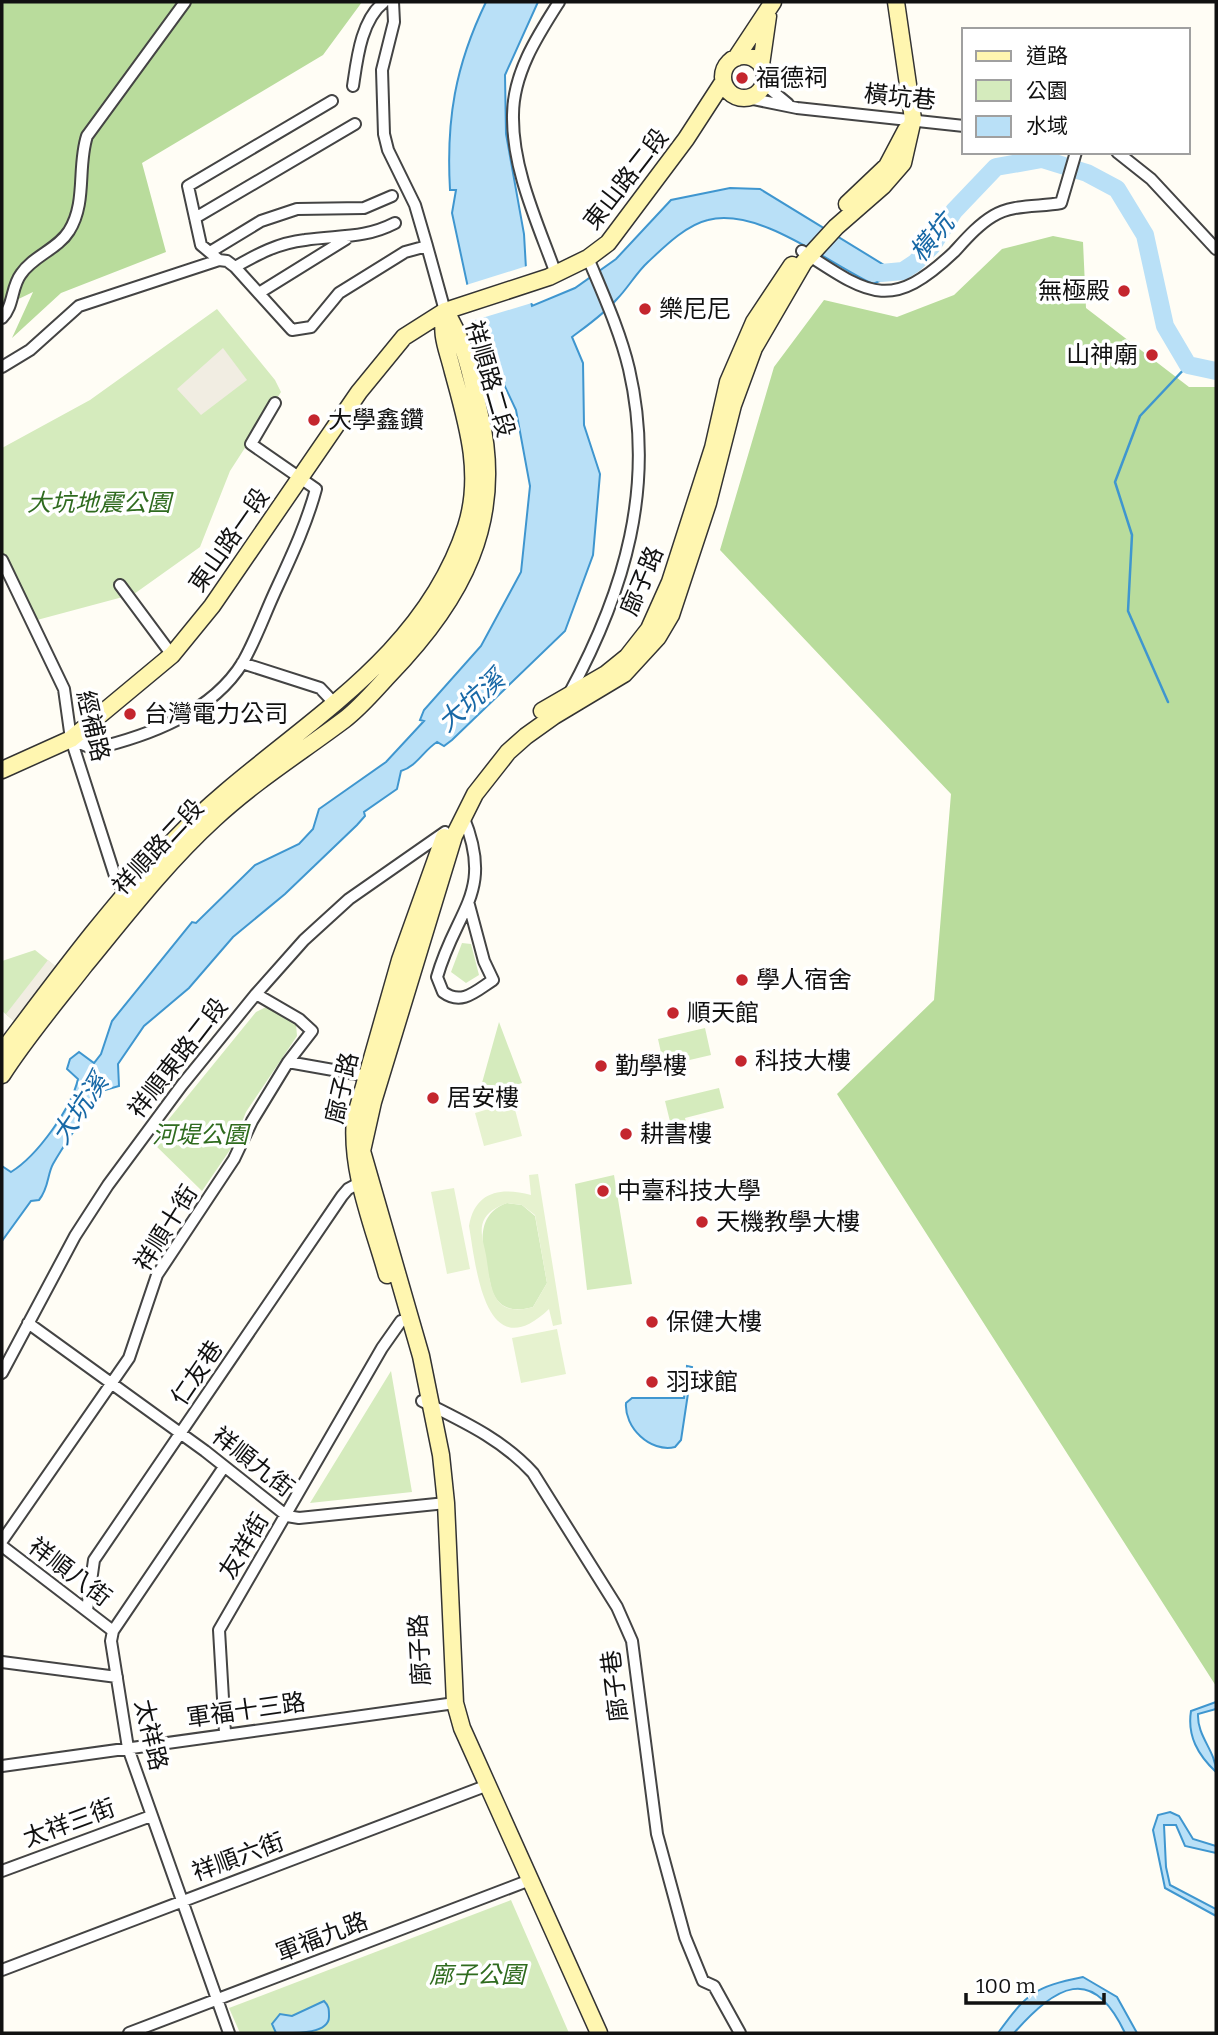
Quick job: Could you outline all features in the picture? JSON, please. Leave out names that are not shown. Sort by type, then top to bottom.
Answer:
[{"type":"main road","points":[[806,252],[887,166],[913,119],[896,2]]},
{"type":"main road","points":[[743,98],[727,91],[723,82],[726,66],[736,58],[771,7]]},
{"type":"main road","points":[[704,113],[743,98],[764,84],[761,65],[771,7]]},
{"type":"main road","points":[[736,58],[750,57],[761,65]]},
{"type":"main road","name":"東山路二段","points":[[463,304],[591,264],[626,221],[704,113],[723,82]]},
{"type":"main road","name":"廍子路","points":[[599,2033],[527,1882],[450,1704],[441,1503],[427,1404],[366,1180],[353,1143],[355,1118],[400,960],[450,834],[490,755],[519,729],[569,694],[606,674],[627,657],[655,617],[674,571],[713,448],[728,382],[743,343],[771,292],[806,252]]},
{"type":"main road","name":"廍子路","points":[[459,815],[508,752],[554,716],[624,674],[658,637],[671,615],[701,526],[722,457],[733,405],[754,348],[806,252]]},
{"type":"main road","name":"東山路一段","points":[[2,770],[71,739],[172,655],[204,617],[389,352],[417,326],[463,304]]},
{"type":"main road","name":"祥順路二段","points":[[2,1052],[205,809],[252,768],[336,705],[391,652],[421,617],[446,577],[467,526],[474,485],[473,456],[441,333],[444,311]]},
{"type":"main road","name":"祥順路二段","points":[[2,1074],[129,899],[252,785],[359,706],[406,658],[434,623],[457,587],[481,533],[489,468],[485,437],[466,362],[455,326],[444,311]]},
{"type":"main road","name":"廍子路","points":[[427,1404],[401,1321],[366,1180],[362,1151],[373,1102],[450,834]]},
{"type":"main road","name":"廍子路","points":[[527,1882],[589,2033]]},
{"type":"street","points":[[2,318],[7,313],[20,275],[70,231],[82,185],[82,153],[87,136],[185,2]]},
{"type":"street","points":[[353,86],[359,48],[377,7],[384,2]]},
{"type":"street","points":[[393,2],[394,22],[382,70],[384,134],[388,150],[415,205],[444,311]]},
{"type":"street","points":[[549,277],[517,155],[513,113],[522,70],[533,43],[559,2]]},
{"type":"street","points":[[764,84],[780,100],[797,108]]},
{"type":"street","name":"橫坑巷","points":[[743,98],[797,108],[962,126]]},
{"type":"street","points":[[332,101],[188,186],[201,245],[235,267],[292,330],[301,331],[311,327],[339,293],[405,252],[427,246]]},
{"type":"street","points":[[195,218],[355,124]]},
{"type":"street","points":[[806,252],[863,288],[891,293],[919,282],[995,215],[1018,207],[1061,203],[1075,154]]},
{"type":"street","points":[[1120,154],[1151,179],[1216,249]]},
{"type":"street","points":[[2,367],[30,350],[79,306],[215,256],[261,221],[297,209],[364,208],[392,196]]},
{"type":"street","points":[[235,267],[270,247],[306,240],[347,238],[374,233],[395,223]]},
{"type":"street","points":[[259,293],[347,238]]},
{"type":"street","points":[[569,694],[605,623],[624,568],[633,524],[639,446],[629,368],[591,264]]},
{"type":"street","points":[[71,739],[93,748],[164,726],[199,707],[224,687],[242,663],[312,506],[316,489],[251,444],[275,402]]},
{"type":"street","name":"經補路","points":[[2,560],[64,688],[71,739],[116,879],[129,899]]},
{"type":"street","points":[[120,585],[172,655]]},
{"type":"street","points":[[242,663],[320,688],[336,705]]},
{"type":"street","points":[[459,815],[475,845],[476,885],[437,977],[443,992],[457,999],[466,998],[493,980],[484,961],[469,905]]},
{"type":"street","name":"祥順東路二段","points":[[2,1373],[75,1236],[108,1185],[166,1105],[256,994],[304,940],[349,899],[450,834]]},
{"type":"street","name":"祥順十街","points":[[2,1544],[129,1358],[138,1338],[157,1275],[234,1159],[252,1121],[288,1062],[312,1031],[299,1019],[256,994]]},
{"type":"street","points":[[288,1062],[367,1076]]},
{"type":"street","name":"仁友巷","points":[[87,1610],[94,1560],[342,1196],[366,1180]]},
{"type":"street","name":"友祥街","points":[[225,1733],[219,1630],[382,1348],[401,1321]]},
{"type":"street","name":"祥順九街","points":[[28,1323],[181,1433],[287,1516],[299,1518],[441,1503]]},
{"type":"street","name":"廍子巷","points":[[427,1404],[502,1443],[521,1460],[533,1473],[617,1608],[632,1641],[657,1833],[685,1937],[703,1981],[714,1986],[740,2033]]},
{"type":"street","points":[[113,1631],[225,1467]]},
{"type":"street","name":"祥順八街","points":[[2,1544],[113,1631]]},
{"type":"street","name":"太祥路","points":[[113,1631],[111,1640],[128,1748],[229,2033]]},
{"type":"street","points":[[2,1662],[117,1677]]},
{"type":"street","name":"軍福十三路","points":[[2,1766],[225,1733],[450,1704]]},
{"type":"street","name":"祥順六街","points":[[2,1970],[484,1787]]},
{"type":"street","name":"太祥三街","points":[[2,1871],[151,1815]]},
{"type":"street","name":"軍福九路","points":[[130,2033],[527,1882]]},
{"type":"green space","points":[[2,2],[362,2],[323,55],[142,163],[166,252],[61,293],[12,338],[33,292],[2,307]]},
{"type":"green space","points":[[1053,236],[1083,242],[1086,308],[1189,387],[1216,387],[1216,1686],[837,1094],[934,1000],[951,794],[720,550],[774,367],[824,300],[897,317],[954,295],[1002,249]]},
{"type":"green space","name":"大坑地震公園","points":[[217,309],[275,380],[281,392],[230,471],[200,547],[134,594],[37,620],[2,554],[2,448],[90,400]]},
{"type":"green space","points":[[462,943],[471,944],[479,975],[466,983],[451,972]]},
{"type":"green space","points":[[35,950],[55,966],[14,1021],[2,1011],[2,961]]},
{"type":"green space","name":"河堤公園","points":[[266,1007],[296,1024],[297,1036],[246,1112],[232,1147],[202,1191],[151,1141],[256,1012]]},
{"type":"green space","points":[[499,1022],[522,1083],[490,1093],[480,1090]]},
{"type":"green space","points":[[705,1028],[711,1055],[664,1066],[658,1039]]},
{"type":"green space","points":[[719,1088],[724,1108],[685,1118],[690,1138],[675,1142],[665,1101]]},
{"type":"green space","points":[[513,1102],[522,1136],[484,1146],[475,1113]]},
{"type":"green space","points":[[538,1174],[562,1324],[553,1326],[549,1309],[527,1325],[510,1328],[497,1320],[488,1306],[475,1265],[469,1226],[477,1205],[491,1194],[509,1192],[531,1195],[529,1175]],"holes":[[[507,1203],[522,1205],[535,1215],[547,1283],[533,1307],[519,1309],[501,1304],[496,1297],[482,1231],[485,1218],[495,1209]]]},
{"type":"green space","points":[[614,1175],[632,1284],[587,1290],[575,1184]]},
{"type":"green space","points":[[454,1188],[470,1269],[447,1274],[431,1192]]},
{"type":"green space","points":[[507,1203],[522,1205],[535,1216],[547,1283],[533,1307],[526,1309],[509,1308],[495,1297],[484,1253],[487,1218]]},
{"type":"green space","points":[[557,1329],[566,1374],[521,1383],[512,1338]]},
{"type":"green space","points":[[391,1371],[412,1492],[310,1503]]},
{"type":"green space","name":"廍子公園","points":[[511,1900],[569,2033],[240,2033],[229,2008]]},
{"type":"shaded area","points":[[223,348],[247,380],[201,415],[177,389]]},
{"type":"shaded area","points":[[48,960],[55,966],[14,1021],[6,1014]]},
{"type":"water","name":"大坑溪","points":[[486,2],[538,2],[505,75],[506,134],[524,234],[527,286],[532,306],[575,288],[616,259],[671,200],[730,188],[760,189],[889,268],[903,271],[873,284],[771,229],[728,218],[708,220],[668,243],[644,266],[607,310],[572,337],[583,363],[584,425],[600,474],[593,555],[565,631],[452,740],[444,746],[437,742],[411,766],[401,771],[397,789],[364,812],[365,816],[357,825],[285,894],[233,937],[189,988],[144,1026],[118,1064],[119,1086],[98,1092],[53,1164],[39,1200],[31,1201],[2,1241],[2,1166],[11,1172],[21,1165],[61,1117],[78,1079],[67,1069],[70,1059],[79,1052],[94,1063],[101,1054],[112,1021],[192,922],[196,923],[255,865],[299,844],[313,829],[319,809],[386,762],[424,721],[420,720],[424,710],[481,646],[521,572],[530,486],[516,410],[476,325],[452,213],[456,190],[450,190],[451,117],[455,94],[467,49]]},
{"type":"water","points":[[687,1366],[692,1367],[681,1440],[675,1447],[657,1446],[648,1442],[634,1429],[629,1421],[626,1403],[632,1398],[684,1398]]},
{"type":"water","points":[[1216,1702],[1216,1709],[1198,1714],[1198,1722],[1213,1757],[1216,1772],[1195,1744],[1190,1720],[1191,1711]]},
{"type":"water","points":[[1170,1812],[1179,1816],[1193,1839],[1216,1846],[1216,1853],[1185,1846],[1176,1825],[1164,1825],[1166,1867],[1170,1885],[1216,1909],[1216,1916],[1165,1888],[1153,1830],[1158,1815]]},
{"type":"water","points":[[1083,1977],[1117,1997],[1137,2033],[1125,2033],[1100,1997],[1086,1990],[1073,1989],[1044,2003],[1014,2033],[998,2033],[1033,1994],[1053,1984]]},
{"type":"water","points":[[324,2001],[329,2016],[323,2027],[309,2032],[276,2033],[272,2024],[280,2014],[292,2016]]},
{"type":"pier","points":[[530,265],[535,302],[472,321],[463,286]]},
{"type":"waterway","name":"橫坑","points":[[881,273],[903,271],[915,263],[932,246],[954,211],[996,167],[1042,159],[1087,173],[1117,189],[1145,235],[1165,326],[1188,365],[1216,371]]},
{"type":"waterway","points":[[1168,702],[1128,611],[1132,535],[1115,482],[1140,416],[1188,365]]},
{"type":"place","name":"福德祠","points":[[742,78]]},
{"type":"place","name":"無極殿","points":[[1124,291]]},
{"type":"place","name":"樂尼尼","points":[[645,309]]},
{"type":"place","name":"山神廟","points":[[1152,355]]},
{"type":"place","name":"大學鑫鑽","points":[[314,420]]},
{"type":"place","name":"台灣電力公司","points":[[130,714]]},
{"type":"place","name":"學人宿舍","points":[[742,980]]},
{"type":"place","name":"順天館","points":[[673,1013]]},
{"type":"place","name":"科技大樓","points":[[741,1061]]},
{"type":"place","name":"勤學樓","points":[[601,1066]]},
{"type":"place","name":"居安樓","points":[[433,1098]]},
{"type":"place","name":"耕書樓","points":[[626,1134]]},
{"type":"place","name":"中臺科技大學","points":[[603,1191]]},
{"type":"place","name":"天機教學大樓","points":[[702,1222]]},
{"type":"place","name":"保健大樓","points":[[652,1322]]},
{"type":"place","name":"羽球館","points":[[652,1382]]}]
